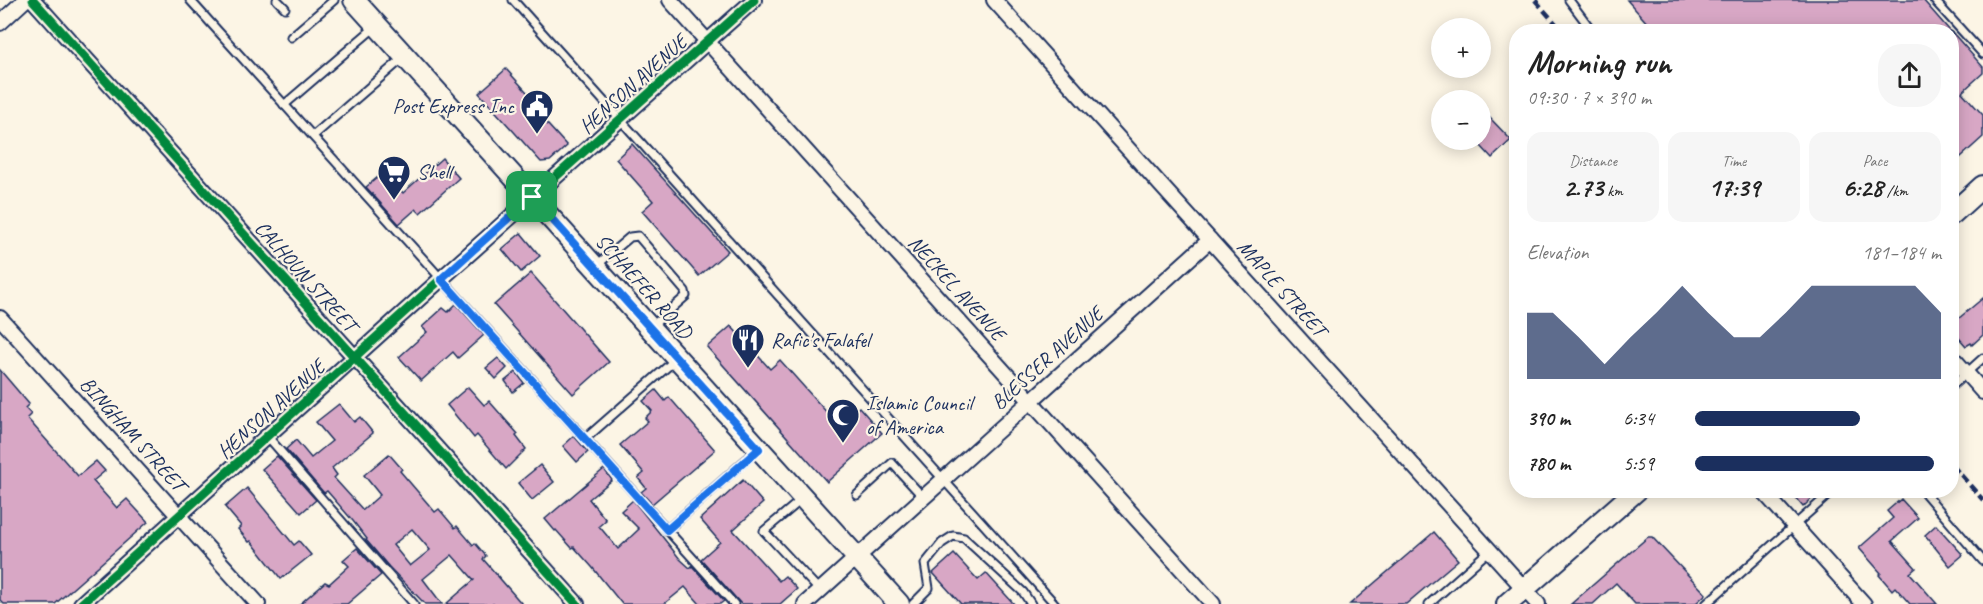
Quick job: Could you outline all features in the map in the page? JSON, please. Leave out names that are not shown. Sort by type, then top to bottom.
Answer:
[{"type":"main road","name":"SCHAEFER ROAD","points":[[354,0],[900,603]]},
{"type":"main road","points":[[1959,208],[1983,186]]},
{"type":"main road","points":[[1507,604],[1628,498]]},
{"type":"street","points":[[0,23],[26,0]]},
{"type":"street","name":"CALHOUN STREET","points":[[33,0],[577,604]]},
{"type":"street","name":"NECKEL AVENUE","points":[[670,0],[1213,604]]},
{"type":"street","name":"HENSON AVENUE","points":[[88,602],[179,516],[441,279],[754,0]]},
{"type":"street","name":"MAPLE STREET","points":[[994,0],[1538,604]]},
{"type":"street","name":"BLESSER AVENUE","points":[[805,604],[1210,240]]},
{"type":"street","name":"BINGHAM STREET","points":[[0,318],[258,604]]},
{"type":"street","points":[[1959,365],[1983,392]]},
{"type":"street","points":[[1769,498],[1864,604]]},
{"type":"lane","points":[[190,0],[734,604]]},
{"type":"lane","points":[[278,0],[285,9]]},
{"type":"lane","points":[[291,37],[334,0]]},
{"type":"lane","points":[[513,0],[1055,604]]},
{"type":"lane","points":[[1569,0],[1587,24]]},
{"type":"lane","points":[[1934,0],[1956,24]]},
{"type":"lane","points":[[284,105],[377,25]]},
{"type":"lane","points":[[1959,28],[1983,54]]},
{"type":"lane","points":[[313,136],[405,56]]},
{"type":"lane","points":[[595,267],[630,237],[638,236],[685,291],[686,296],[650,328]]},
{"type":"lane","points":[[585,439],[677,358]]},
{"type":"lane","points":[[1959,380],[1983,358]]},
{"type":"lane","points":[[268,437],[414,604]]},
{"type":"lane","points":[[667,530],[759,449]]},
{"type":"lane","points":[[857,495],[892,463],[923,497]]},
{"type":"lane","points":[[803,498],[764,531],[820,591]]},
{"type":"lane","points":[[1709,603],[1825,498]]},
{"type":"lane","points":[[1929,498],[1983,561]]},
{"type":"lane","points":[[900,603],[929,588],[925,564],[942,543],[953,536],[964,538],[1023,592],[1031,604]]},
{"type":"lane","points":[[1429,604],[1490,550]]},
{"type":"building","points":[[1627,0],[1923,0],[1944,24],[1648,24]]},
{"type":"building","points":[[1959,40],[1983,67],[1983,73],[1962,92],[1983,115],[1983,137],[1959,159]]},
{"type":"building","points":[[506,69],[535,101],[530,105],[567,146],[550,161],[541,162],[479,93]]},
{"type":"building","points":[[1491,119],[1509,138],[1509,142],[1492,158],[1485,150],[1491,150]]},
{"type":"building","points":[[632,144],[728,251],[699,276],[642,211],[653,201],[616,159]]},
{"type":"building","points":[[442,158],[459,178],[420,213],[416,209],[399,224],[366,187],[384,172],[403,193]]},
{"type":"building","points":[[521,233],[540,256],[521,272],[502,249]]},
{"type":"building","points":[[531,273],[609,362],[573,394],[494,305]]},
{"type":"building","points":[[1983,298],[1983,335],[1972,345],[1971,343],[1966,346],[1959,338],[1959,318]]},
{"type":"building","points":[[456,304],[484,335],[458,358],[453,352],[421,381],[399,357],[427,332],[422,327],[443,308],[448,312]]},
{"type":"building","points":[[731,326],[770,369],[780,360],[838,425],[859,407],[882,433],[827,482],[707,347]]},
{"type":"building","points":[[498,358],[507,368],[496,379],[486,368]]},
{"type":"building","points":[[0,370],[29,404],[25,408],[31,414],[27,418],[78,476],[96,461],[105,471],[93,481],[117,508],[127,499],[148,522],[55,604],[4,604],[0,600]]},
{"type":"building","points":[[516,372],[524,383],[513,392],[505,381]]},
{"type":"building","points":[[468,387],[484,405],[489,401],[518,434],[516,436],[526,449],[506,469],[477,435],[474,438],[447,405]]},
{"type":"building","points":[[656,390],[665,401],[669,397],[715,450],[652,504],[641,492],[646,488],[638,478],[644,473],[620,445],[648,421],[645,418],[652,411],[643,401]]},
{"type":"building","points":[[339,404],[354,422],[360,417],[373,433],[332,468],[337,475],[334,478],[363,510],[380,495],[364,475],[389,454],[402,469],[400,471],[435,512],[439,509],[473,545],[475,543],[486,556],[483,559],[522,604],[446,604],[474,580],[452,555],[423,579],[442,604],[425,604],[389,567],[327,491],[324,493],[286,449],[296,440],[311,458],[332,441],[316,422]],"holes":[[[412,529],[430,550],[410,566],[393,545]]]},
{"type":"building","points":[[574,436],[588,452],[577,462],[563,446]]},
{"type":"building","points":[[277,456],[316,500],[301,513],[262,469]]},
{"type":"building","points":[[540,465],[554,482],[532,500],[518,483]]},
{"type":"building","points":[[604,469],[612,480],[589,499],[606,520],[599,526],[618,549],[639,529],[621,511],[633,500],[680,559],[690,568],[692,566],[724,601],[720,604],[700,604],[685,587],[664,604],[622,604],[574,547],[572,548],[555,531],[545,519]]},
{"type":"building","points":[[743,480],[763,503],[733,530],[779,581],[785,576],[797,589],[780,604],[741,604],[701,559],[720,542],[700,519]]},
{"type":"building","points":[[247,488],[294,545],[299,541],[311,555],[281,579],[251,541],[249,542],[238,529],[241,526],[225,507]]},
{"type":"building","points":[[1796,498],[1813,498],[1803,507]]},
{"type":"building","points":[[1901,499],[1918,518],[1892,541],[1916,568],[1910,573],[1937,604],[1910,604],[1895,587],[1892,590],[1879,575],[1881,573],[1859,548],[1893,518],[1887,511]]},
{"type":"building","points":[[1936,525],[1963,555],[1950,566],[1925,535]]},
{"type":"building","points":[[1434,532],[1458,560],[1406,604],[1350,604]]},
{"type":"building","points":[[1648,537],[1652,537],[1706,594],[1695,604],[1635,604],[1616,583],[1593,604],[1571,604]]},
{"type":"building","points":[[357,548],[381,575],[347,604],[300,604],[325,582],[329,584],[349,566],[343,560]]},
{"type":"building","points":[[954,554],[978,580],[986,573],[1014,604],[961,604],[933,573]]},
{"type":"railway","points":[[1535,0],[1556,24]]},
{"type":"railway","points":[[1959,473],[1983,500]]},
{"type":"cycle path","points":[[33,0],[577,604]]},
{"type":"cycle path","points":[[81,604],[754,0]]},
{"type":"place","name":"Post Express Inc","points":[[537,135]]},
{"type":"place","name":"Shell","points":[[394,201]]},
{"type":"place","name":"Rafic's Falafel","points":[[748,369]]},
{"type":"place","name":"Islamic Council of America","points":[[843,444]]},
{"type":"route","points":[[532,197],[759,449],[667,530],[441,279],[532,197]]}]
